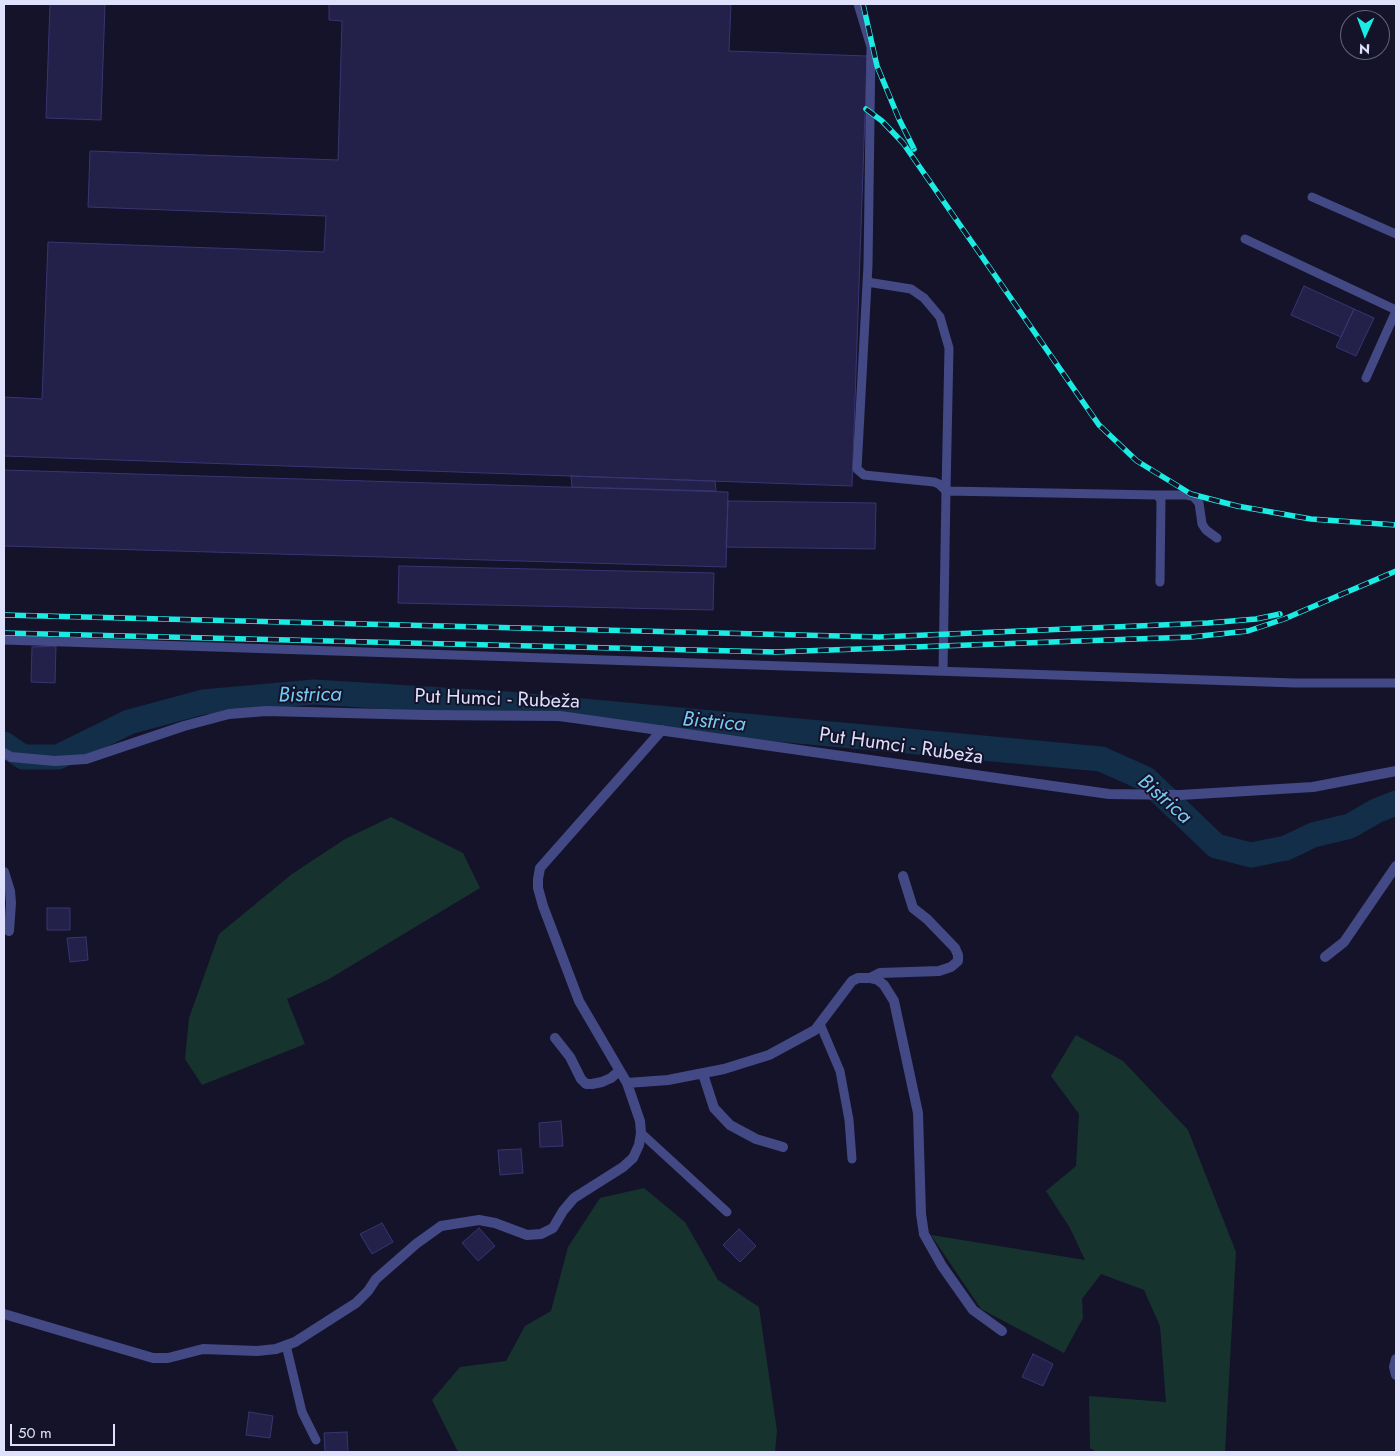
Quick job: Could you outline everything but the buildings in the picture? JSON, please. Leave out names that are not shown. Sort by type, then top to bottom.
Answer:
[{"type":"street","name":"Put Humci - Rubeža","points":[[4,753],[11,757],[55,761],[86,759],[184,726],[229,714],[266,711],[560,716],[1109,794],[1180,795],[1313,787],[1396,770]]},
{"type":"street","points":[[4,1314],[153,1358],[168,1358],[203,1349],[257,1351],[276,1349],[295,1342],[356,1303],[368,1291],[376,1279],[416,1244],[441,1226],[479,1220],[495,1222],[527,1235],[540,1234],[553,1228],[563,1211],[574,1198],[623,1167],[633,1158],[639,1145],[640,1121],[627,1083],[579,1001],[543,906],[538,888],[538,879],[540,868],[662,730]]},
{"type":"street","points":[[1326,957],[1344,942],[1396,866]]},
{"type":"street","points":[[4,872],[10,891],[11,903],[8,931]]},
{"type":"street","points":[[870,978],[880,973],[939,971],[951,967],[958,961],[955,948],[913,908],[903,876]]},
{"type":"street","points":[[627,1083],[668,1080],[724,1070],[769,1055],[815,1030],[852,981],[858,978],[878,980],[884,985],[894,1001],[918,1113],[920,1214],[924,1234],[942,1266],[973,1310],[1002,1331]]},
{"type":"street","points":[[556,1038],[586,1084],[602,1082],[620,1071]]},
{"type":"street","points":[[702,1074],[714,1108],[730,1125],[756,1139],[783,1147]]},
{"type":"street","points":[[1396,1359],[1394,1371],[1396,1375]]},
{"type":"lane","points":[[858,4],[871,47],[867,282],[858,469],[864,476],[934,482],[940,484],[946,491],[1186,495],[1194,497],[1199,503],[1202,524],[1206,530],[1217,538]]},
{"type":"lane","points":[[1312,197],[1396,234]]},
{"type":"lane","points":[[1245,239],[1396,310],[1366,378]]},
{"type":"lane","points":[[867,282],[911,289],[924,298],[940,317],[949,348],[944,671]]},
{"type":"lane","points":[[1157,495],[1161,500],[1160,582]]},
{"type":"lane","points":[[4,640],[1295,682],[1396,683]]},
{"type":"lane","points":[[820,1024],[840,1071],[852,1160]]},
{"type":"lane","points":[[641,1133],[727,1212]]},
{"type":"lane","points":[[286,1346],[302,1412],[316,1440]]},
{"type":"green space","points":[[391,817],[463,853],[480,888],[329,979],[287,999],[305,1044],[202,1085],[185,1059],[189,1018],[219,934],[292,874],[345,839]]},
{"type":"green space","points":[[1076,1035],[1123,1061],[1188,1130],[1236,1252],[1225,1452],[1097,1452],[1090,1448],[1089,1396],[1166,1402],[1160,1326],[1144,1290],[1101,1274],[1082,1299],[1083,1318],[1064,1353],[981,1309],[931,1235],[1085,1260],[1070,1228],[1046,1191],[1076,1166],[1079,1114],[1051,1076]]},
{"type":"green space","points":[[644,1188],[685,1222],[718,1280],[759,1307],[777,1431],[775,1452],[458,1452],[432,1400],[460,1367],[506,1361],[525,1326],[551,1311],[568,1247],[600,1198]]},
{"type":"waterway","name":"Bistrica","points":[[4,744],[23,757],[58,757],[129,722],[203,702],[314,692],[507,704],[1101,759],[1146,779],[1216,846],[1251,855],[1286,848],[1313,835],[1350,826],[1376,811],[1396,803]]},
{"type":"railway","points":[[863,4],[877,66],[914,149]]},
{"type":"railway","points":[[866,109],[882,121],[903,143],[1099,425],[1137,461],[1191,494],[1237,506],[1311,519],[1396,525]]},
{"type":"railway","points":[[4,633],[775,652],[1191,637],[1248,631],[1284,619],[1396,571]]},
{"type":"railway","points":[[4,615],[879,637],[1208,623],[1256,619],[1280,614]]}]
